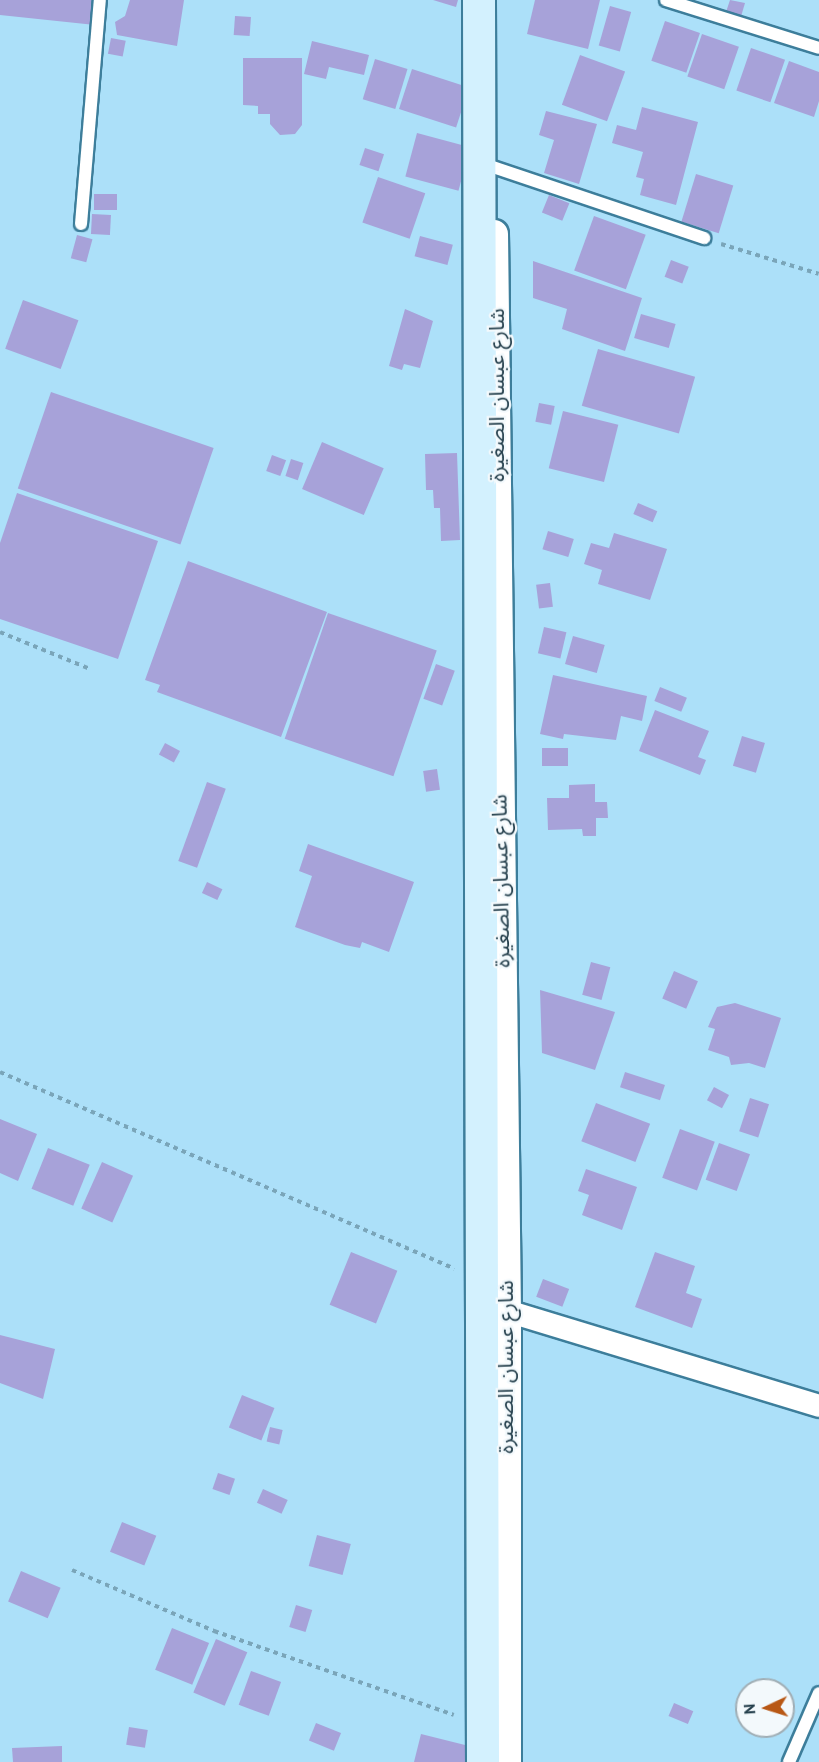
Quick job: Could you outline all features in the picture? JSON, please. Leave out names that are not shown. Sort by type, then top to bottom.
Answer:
[{"type":"main road","name":"شارع عبسان الصغيرة","points":[[479,0],[483,710],[479,1279],[483,1762]]},
{"type":"street","name":"شارع عبسان الصغيرة","points":[[493,0],[507,1311],[507,1762]]},
{"type":"street","points":[[507,1311],[819,1406]]},
{"type":"lane","points":[[81,224],[100,0]]},
{"type":"lane","points":[[666,0],[819,48]]},
{"type":"lane","points":[[493,167],[704,238]]},
{"type":"lane","points":[[789,1762],[819,1693]]},
{"type":"path","points":[[704,238],[819,274]]},
{"type":"path","points":[[0,633],[90,669]]},
{"type":"path","points":[[0,1072],[479,1279]]},
{"type":"path","points":[[72,1570],[214,1631],[483,1725]]},
{"type":"building","points":[[0,0],[97,0],[95,25],[0,15]]},
{"type":"building","points":[[130,0],[184,0],[177,46],[117,35],[115,22],[125,16]]},
{"type":"building","points":[[433,0],[458,0],[456,7]]},
{"type":"building","points":[[535,0],[600,0],[588,49],[527,34]]},
{"type":"building","points":[[730,0],[745,3],[740,20],[725,15]]},
{"type":"building","points":[[610,6],[631,12],[620,51],[599,45]]},
{"type":"building","points":[[235,16],[251,17],[250,36],[234,35]]},
{"type":"building","points":[[665,21],[700,33],[686,73],[651,61]]},
{"type":"building","points":[[702,34],[739,47],[724,89],[687,77]]},
{"type":"building","points":[[111,38],[126,41],[123,57],[108,54]]},
{"type":"building","points":[[312,41],[369,55],[364,75],[329,67],[326,79],[304,74]]},
{"type":"building","points":[[751,48],[785,60],[770,102],[736,91]]},
{"type":"building","points":[[580,55],[625,71],[607,121],[562,105]]},
{"type":"building","points":[[243,58],[302,58],[302,125],[295,134],[280,135],[270,124],[270,114],[258,114],[258,106],[243,105]]},
{"type":"building","points":[[375,59],[408,69],[395,109],[363,99]]},
{"type":"building","points":[[789,61],[819,72],[819,101],[814,117],[774,103]]},
{"type":"building","points":[[412,69],[469,88],[456,127],[399,109]]},
{"type":"building","points":[[642,107],[698,122],[676,205],[640,195],[644,179],[636,177],[643,152],[612,143],[617,125],[636,130]]},
{"type":"building","points":[[546,111],[597,124],[579,184],[544,173],[554,140],[539,135]]},
{"type":"building","points":[[417,133],[470,147],[458,191],[405,176]]},
{"type":"building","points":[[365,148],[384,154],[378,171],[359,165]]},
{"type":"building","points":[[696,174],[733,185],[719,233],[681,222]]},
{"type":"building","points":[[378,177],[425,193],[410,239],[362,222]]},
{"type":"building","points":[[94,194],[117,194],[117,210],[94,210]]},
{"type":"building","points":[[549,195],[569,203],[562,221],[542,213]]},
{"type":"building","points":[[92,214],[111,215],[110,235],[91,234]]},
{"type":"building","points":[[594,216],[646,235],[626,289],[574,271]]},
{"type":"building","points":[[77,235],[92,239],[86,262],[71,258]]},
{"type":"building","points":[[420,236],[453,245],[447,265],[415,256]]},
{"type":"building","points":[[671,260],[689,267],[682,284],[665,277]]},
{"type":"building","points":[[533,261],[642,298],[625,351],[562,329],[567,309],[533,298]]},
{"type":"building","points":[[23,300],[78,320],[61,369],[5,349]]},
{"type":"building","points":[[405,309],[433,321],[420,368],[404,364],[402,370],[389,366]]},
{"type":"building","points":[[641,314],[676,324],[669,348],[634,338]]},
{"type":"building","points":[[598,349],[695,377],[679,434],[582,406]]},
{"type":"building","points":[[51,392],[214,448],[180,544],[18,488]]},
{"type":"building","points":[[539,403],[555,406],[551,425],[535,422]]},
{"type":"building","points":[[563,411],[618,425],[604,482],[549,468]]},
{"type":"building","points":[[322,442],[384,468],[364,515],[302,489]]},
{"type":"building","points":[[457,453],[460,540],[441,541],[440,508],[434,508],[433,490],[426,490],[425,454]]},
{"type":"building","points":[[272,455],[286,460],[280,476],[266,471]]},
{"type":"building","points":[[291,459],[303,463],[298,480],[285,476]]},
{"type":"building","points":[[17,493],[158,541],[118,659],[0,619],[0,543]]},
{"type":"building","points":[[638,503],[657,511],[653,522],[633,514]]},
{"type":"building","points":[[548,531],[574,539],[568,557],[542,549]]},
{"type":"building","points":[[614,533],[667,549],[650,600],[598,584],[602,570],[584,564],[591,543],[609,548]]},
{"type":"building","points":[[188,561],[327,612],[281,737],[157,692],[160,685],[145,680]]},
{"type":"building","points":[[550,583],[553,607],[539,609],[536,585]]},
{"type":"building","points":[[328,613],[437,650],[393,776],[285,739]]},
{"type":"building","points":[[544,627],[566,632],[560,658],[538,653]]},
{"type":"building","points":[[573,636],[605,645],[597,673],[565,664]]},
{"type":"building","points":[[436,664],[455,671],[442,706],[423,699]]},
{"type":"building","points":[[553,675],[647,696],[642,721],[621,716],[616,740],[564,734],[563,739],[540,734]]},
{"type":"building","points":[[660,687],[687,698],[681,712],[654,701]]},
{"type":"building","points":[[655,710],[709,731],[698,757],[706,760],[700,775],[639,751]]},
{"type":"building","points":[[742,736],[765,743],[756,773],[733,766]]},
{"type":"building","points":[[165,743],[180,751],[174,762],[159,754]]},
{"type":"building","points":[[542,748],[568,748],[568,766],[542,766]]},
{"type":"building","points":[[437,769],[440,790],[426,792],[423,771]]},
{"type":"building","points":[[207,782],[226,789],[197,868],[178,861]]},
{"type":"building","points":[[595,784],[595,802],[607,802],[608,818],[596,818],[596,836],[583,836],[582,829],[548,830],[547,798],[569,798],[569,785]]},
{"type":"building","points":[[308,844],[414,882],[389,952],[362,942],[360,948],[345,945],[295,927],[312,876],[299,871]]},
{"type":"building","points":[[207,882],[222,889],[217,900],[202,893]]},
{"type":"building","points":[[591,962],[610,967],[602,1000],[582,995]]},
{"type":"building","points":[[674,971],[698,981],[686,1009],[662,999]]},
{"type":"building","points":[[540,990],[615,1012],[595,1070],[542,1053]]},
{"type":"building","points":[[735,1003],[781,1018],[765,1068],[749,1063],[731,1065],[729,1057],[708,1050],[715,1029],[708,1027],[717,1007]]},
{"type":"building","points":[[625,1072],[665,1085],[660,1100],[620,1087]]},
{"type":"building","points":[[714,1087],[729,1095],[722,1108],[707,1100]]},
{"type":"building","points":[[750,1098],[769,1104],[758,1137],[739,1131]]},
{"type":"building","points":[[596,1103],[650,1124],[635,1162],[581,1141]]},
{"type":"building","points":[[0,1119],[37,1134],[18,1181],[0,1173]]},
{"type":"building","points":[[680,1129],[715,1142],[697,1191],[662,1178]]},
{"type":"building","points":[[719,1143],[750,1154],[737,1191],[706,1180]]},
{"type":"building","points":[[48,1148],[90,1165],[73,1206],[32,1189]]},
{"type":"building","points":[[102,1162],[133,1176],[112,1222],[81,1209]]},
{"type":"building","points":[[586,1169],[637,1187],[622,1230],[582,1215],[589,1195],[578,1191]]},
{"type":"building","points":[[351,1252],[397,1271],[376,1324],[330,1305]]},
{"type":"building","points":[[655,1252],[695,1266],[686,1293],[702,1299],[692,1328],[635,1307]]},
{"type":"building","points":[[543,1279],[569,1289],[562,1307],[536,1297]]},
{"type":"building","points":[[0,1335],[55,1349],[43,1399],[0,1383]]},
{"type":"building","points":[[242,1395],[274,1408],[261,1441],[229,1427]]},
{"type":"building","points":[[270,1427],[283,1430],[279,1445],[267,1442]]},
{"type":"building","points":[[218,1473],[235,1479],[229,1495],[212,1489]]},
{"type":"building","points":[[263,1489],[288,1500],[282,1514],[257,1503]]},
{"type":"building","points":[[122,1522],[156,1536],[144,1566],[110,1552]]},
{"type":"building","points":[[317,1535],[351,1544],[343,1575],[309,1566]]},
{"type":"building","points":[[21,1571],[61,1588],[48,1618],[8,1601]]},
{"type":"building","points":[[296,1605],[312,1610],[306,1632],[289,1627]]},
{"type":"building","points":[[172,1628],[209,1643],[192,1685],[155,1670]]},
{"type":"building","points":[[216,1639],[247,1652],[225,1706],[193,1692]]},
{"type":"building","points":[[251,1671],[281,1682],[269,1716],[239,1705]]},
{"type":"building","points":[[674,1703],[693,1711],[688,1724],[669,1716]]},
{"type":"building","points":[[316,1723],[341,1733],[334,1751],[309,1741]]},
{"type":"building","points":[[129,1727],[148,1730],[145,1748],[126,1745]]},
{"type":"building","points":[[421,1734],[469,1746],[465,1762],[414,1762]]},
{"type":"building","points":[[62,1746],[62,1762],[13,1762],[12,1748]]}]
